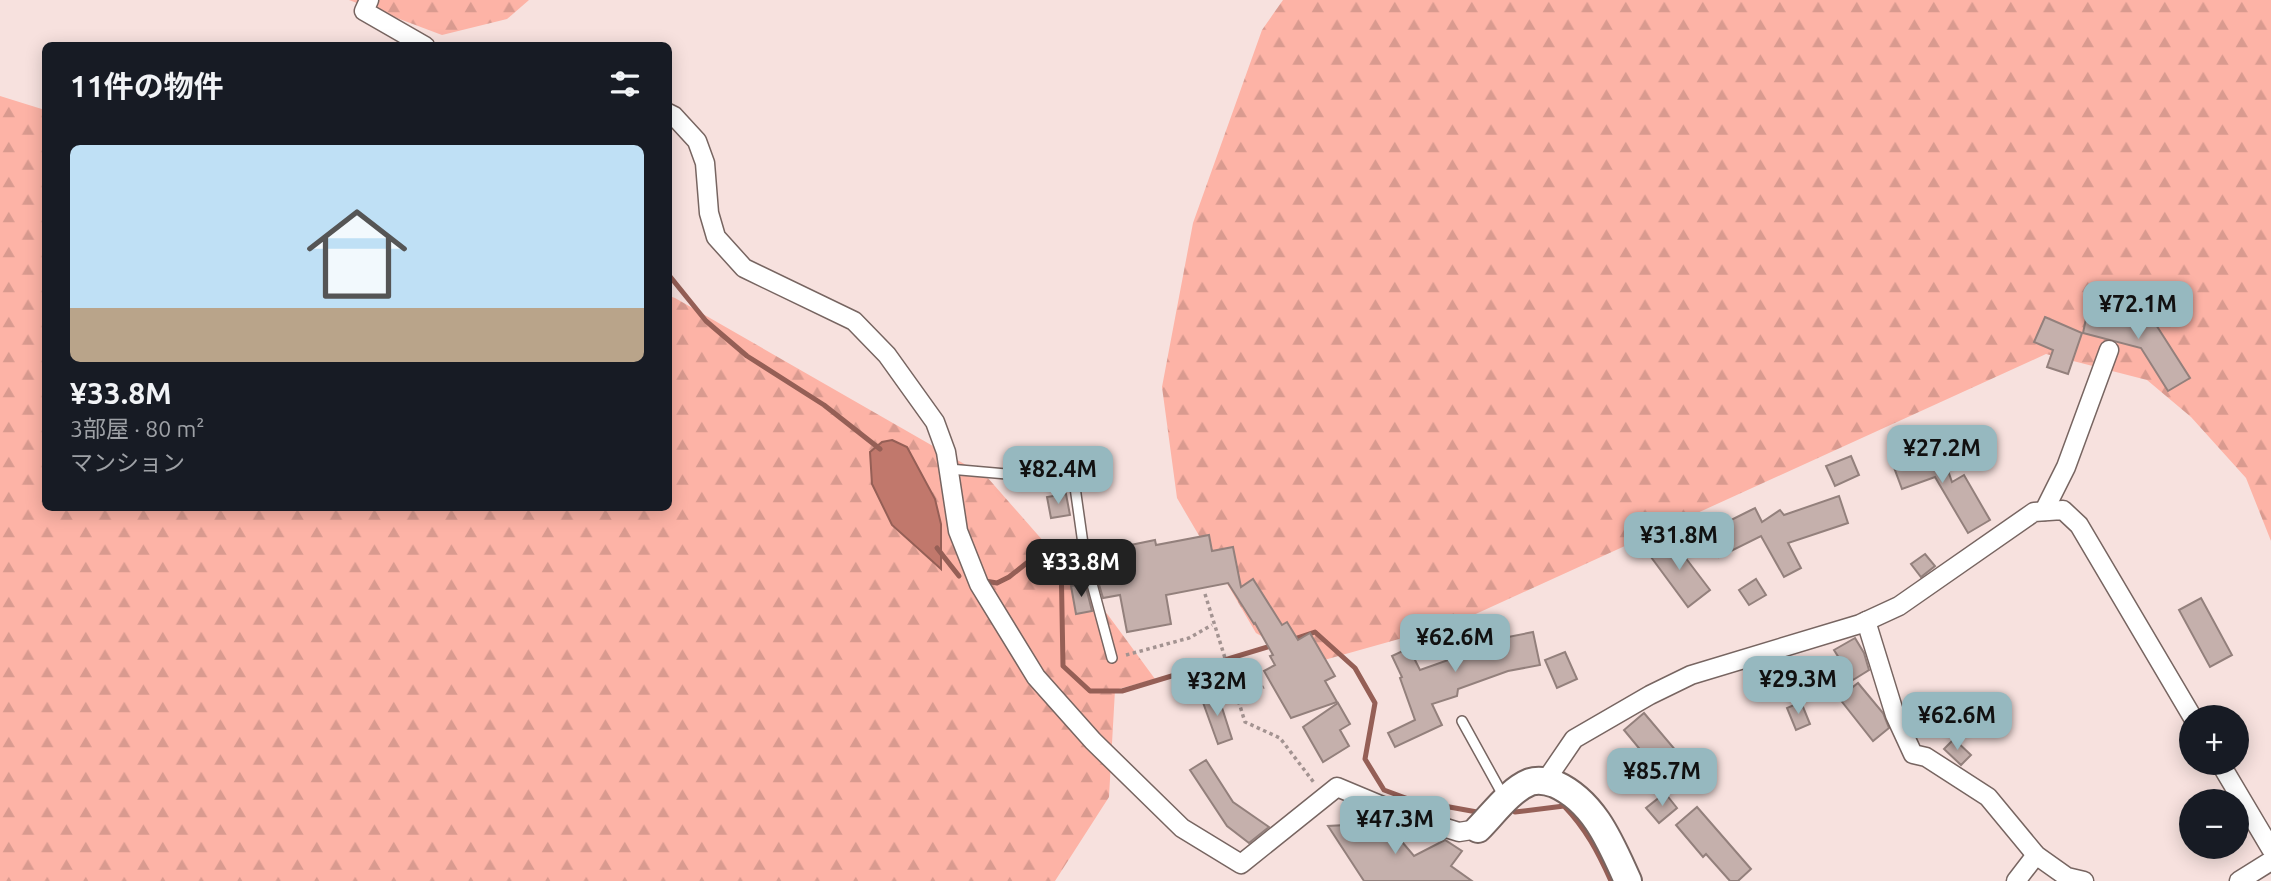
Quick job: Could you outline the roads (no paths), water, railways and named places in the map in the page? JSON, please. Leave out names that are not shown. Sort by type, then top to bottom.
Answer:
[{"type":"street","points":[[369,0],[364,11],[418,42]]},
{"type":"street","points":[[672,115],[697,141],[705,163],[709,213],[716,237],[744,268],[854,321],[887,355],[935,422],[946,452],[958,531],[979,584],[1036,677],[1093,741],[1182,828],[1241,864],[1337,787],[1404,815],[1459,832],[1478,829],[1530,782],[1546,780],[1569,790],[1588,808],[1608,838],[1628,881]]},
{"type":"street","points":[[2045,511],[2066,467],[2109,350]]},
{"type":"street","points":[[1546,780],[1574,739],[1681,680],[1866,621],[1899,607],[2034,512],[2063,510],[2079,525],[2185,705]]},
{"type":"street","points":[[1866,621],[1895,715],[1913,754],[1926,757],[1988,797],[2036,856],[2067,877],[2084,881]]},
{"type":"street","points":[[2227,775],[2271,849]]},
{"type":"street","points":[[2017,881],[2036,856]]},
{"type":"street","points":[[2239,881],[2271,861]]},
{"type":"lane","points":[[949,469],[1073,480],[1085,558],[1112,658]]},
{"type":"lane","points":[[1462,722],[1506,801]]},
{"type":"waterway","points":[[672,279],[706,321],[747,356],[824,405],[880,449]]},
{"type":"waterway","points":[[985,581],[997,583],[1009,577],[1052,543],[1061,557],[1063,666],[1090,691],[1122,691],[1274,645]]},
{"type":"waterway","points":[[937,548],[959,576]]},
{"type":"waterway","points":[[1291,640],[1315,632],[1355,668],[1375,703],[1365,759],[1384,790],[1411,800],[1477,812]]},
{"type":"waterway","points":[[1515,812],[1564,806],[1591,841],[1611,881]]}]
